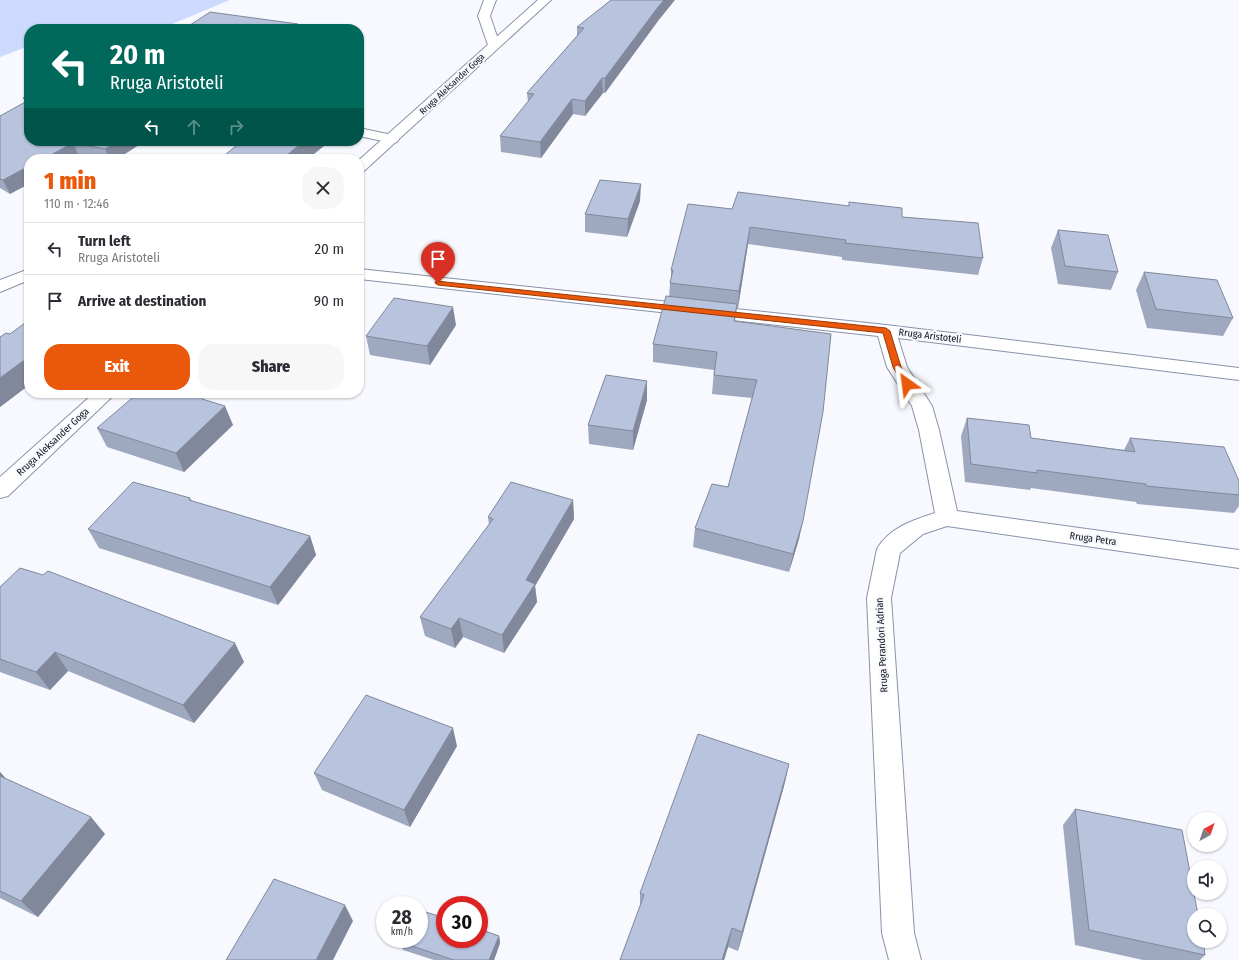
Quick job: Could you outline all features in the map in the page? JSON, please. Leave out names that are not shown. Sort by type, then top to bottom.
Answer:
[{"type":"street","points":[[490,0],[484,16],[494,46]]},
{"type":"street","name":"Rruga Aleksander Goga","points":[[364,164],[545,0]]},
{"type":"street","points":[[364,133],[392,139]]},
{"type":"street","name":"Rruga Aristoteli","points":[[364,275],[886,331],[1239,374]]},
{"type":"street","points":[[0,287],[24,276]]},
{"type":"street","points":[[886,331],[897,367],[922,406],[929,430],[947,518]]},
{"type":"street","name":"Rruga Aleksander Goga","points":[[0,490],[101,398]]},
{"type":"street","name":"Rruga Petra","points":[[947,518],[1239,559]]},
{"type":"street","name":"Rruga Perandori Adrian","points":[[905,960],[898,933],[879,598],[889,549],[915,528],[947,518]]},
{"type":"shaded area","points":[[0,0],[230,0],[172,24],[24,24],[24,48],[0,57]]},
{"type":"building","points":[[611,0],[664,0],[605,78],[602,78],[585,101],[572,99],[540,142],[500,136],[534,94],[527,93],[584,28],[577,27]]},
{"type":"building","points":[[210,12],[298,24],[192,24]]},
{"type":"building","points":[[24,103],[24,146],[67,146],[52,154],[24,154],[24,169],[3,180],[0,179],[0,116]]},
{"type":"building","points":[[89,146],[110,146],[105,149]]},
{"type":"building","points":[[236,146],[298,146],[288,154],[226,154]]},
{"type":"building","points":[[600,180],[641,184],[628,219],[585,214]]},
{"type":"building","points":[[738,192],[849,206],[849,202],[902,208],[902,217],[978,223],[983,258],[845,243],[846,240],[750,227],[739,291],[670,283],[673,270],[671,270],[688,204],[732,209]]},
{"type":"building","points":[[1058,230],[1108,235],[1118,272],[1065,266]]},
{"type":"building","points":[[1144,272],[1217,280],[1233,318],[1156,309]]},
{"type":"building","points":[[666,296],[737,304],[734,321],[831,334],[823,412],[803,521],[793,554],[695,528],[712,484],[728,487],[757,380],[714,375],[717,352],[653,344]]},
{"type":"building","points":[[394,298],[453,307],[427,346],[366,336]]},
{"type":"building","points":[[24,324],[24,361],[0,378],[0,337],[6,333],[10,334]]},
{"type":"building","points":[[606,375],[647,381],[633,431],[588,425]]},
{"type":"building","points":[[132,398],[203,398],[202,399],[225,406],[176,453],[97,428]]},
{"type":"building","points":[[967,418],[1029,425],[1031,438],[1135,452],[1130,438],[1224,447],[1239,481],[1239,495],[1146,486],[1146,484],[1037,470],[1037,473],[971,464]]},
{"type":"building","points":[[133,482],[190,498],[189,500],[310,536],[270,587],[88,529]]},
{"type":"building","points":[[511,482],[573,500],[526,580],[535,584],[502,635],[459,618],[451,629],[420,617],[493,519],[488,517]]},
{"type":"building","points":[[20,568],[43,575],[48,571],[235,643],[183,705],[55,652],[36,672],[0,659],[0,587]]},
{"type":"building","points":[[366,695],[453,728],[404,810],[314,773]]},
{"type":"building","points":[[698,734],[789,764],[742,932],[732,928],[722,960],[620,960],[644,895],[640,893]]},
{"type":"building","points":[[0,776],[91,817],[21,901],[0,891]]},
{"type":"building","points":[[1075,809],[1182,830],[1188,860],[1187,900],[1195,900],[1197,908],[1187,908],[1187,948],[1204,948],[1205,955],[1089,930]]},
{"type":"building","points":[[274,879],[345,905],[316,960],[226,960]]},
{"type":"building","points":[[428,913],[436,915],[436,948],[488,948],[488,932],[499,936],[489,960],[454,960],[418,948],[428,948]]},
{"type":"route","points":[[438,283],[886,331],[897,367],[907,384]]}]
